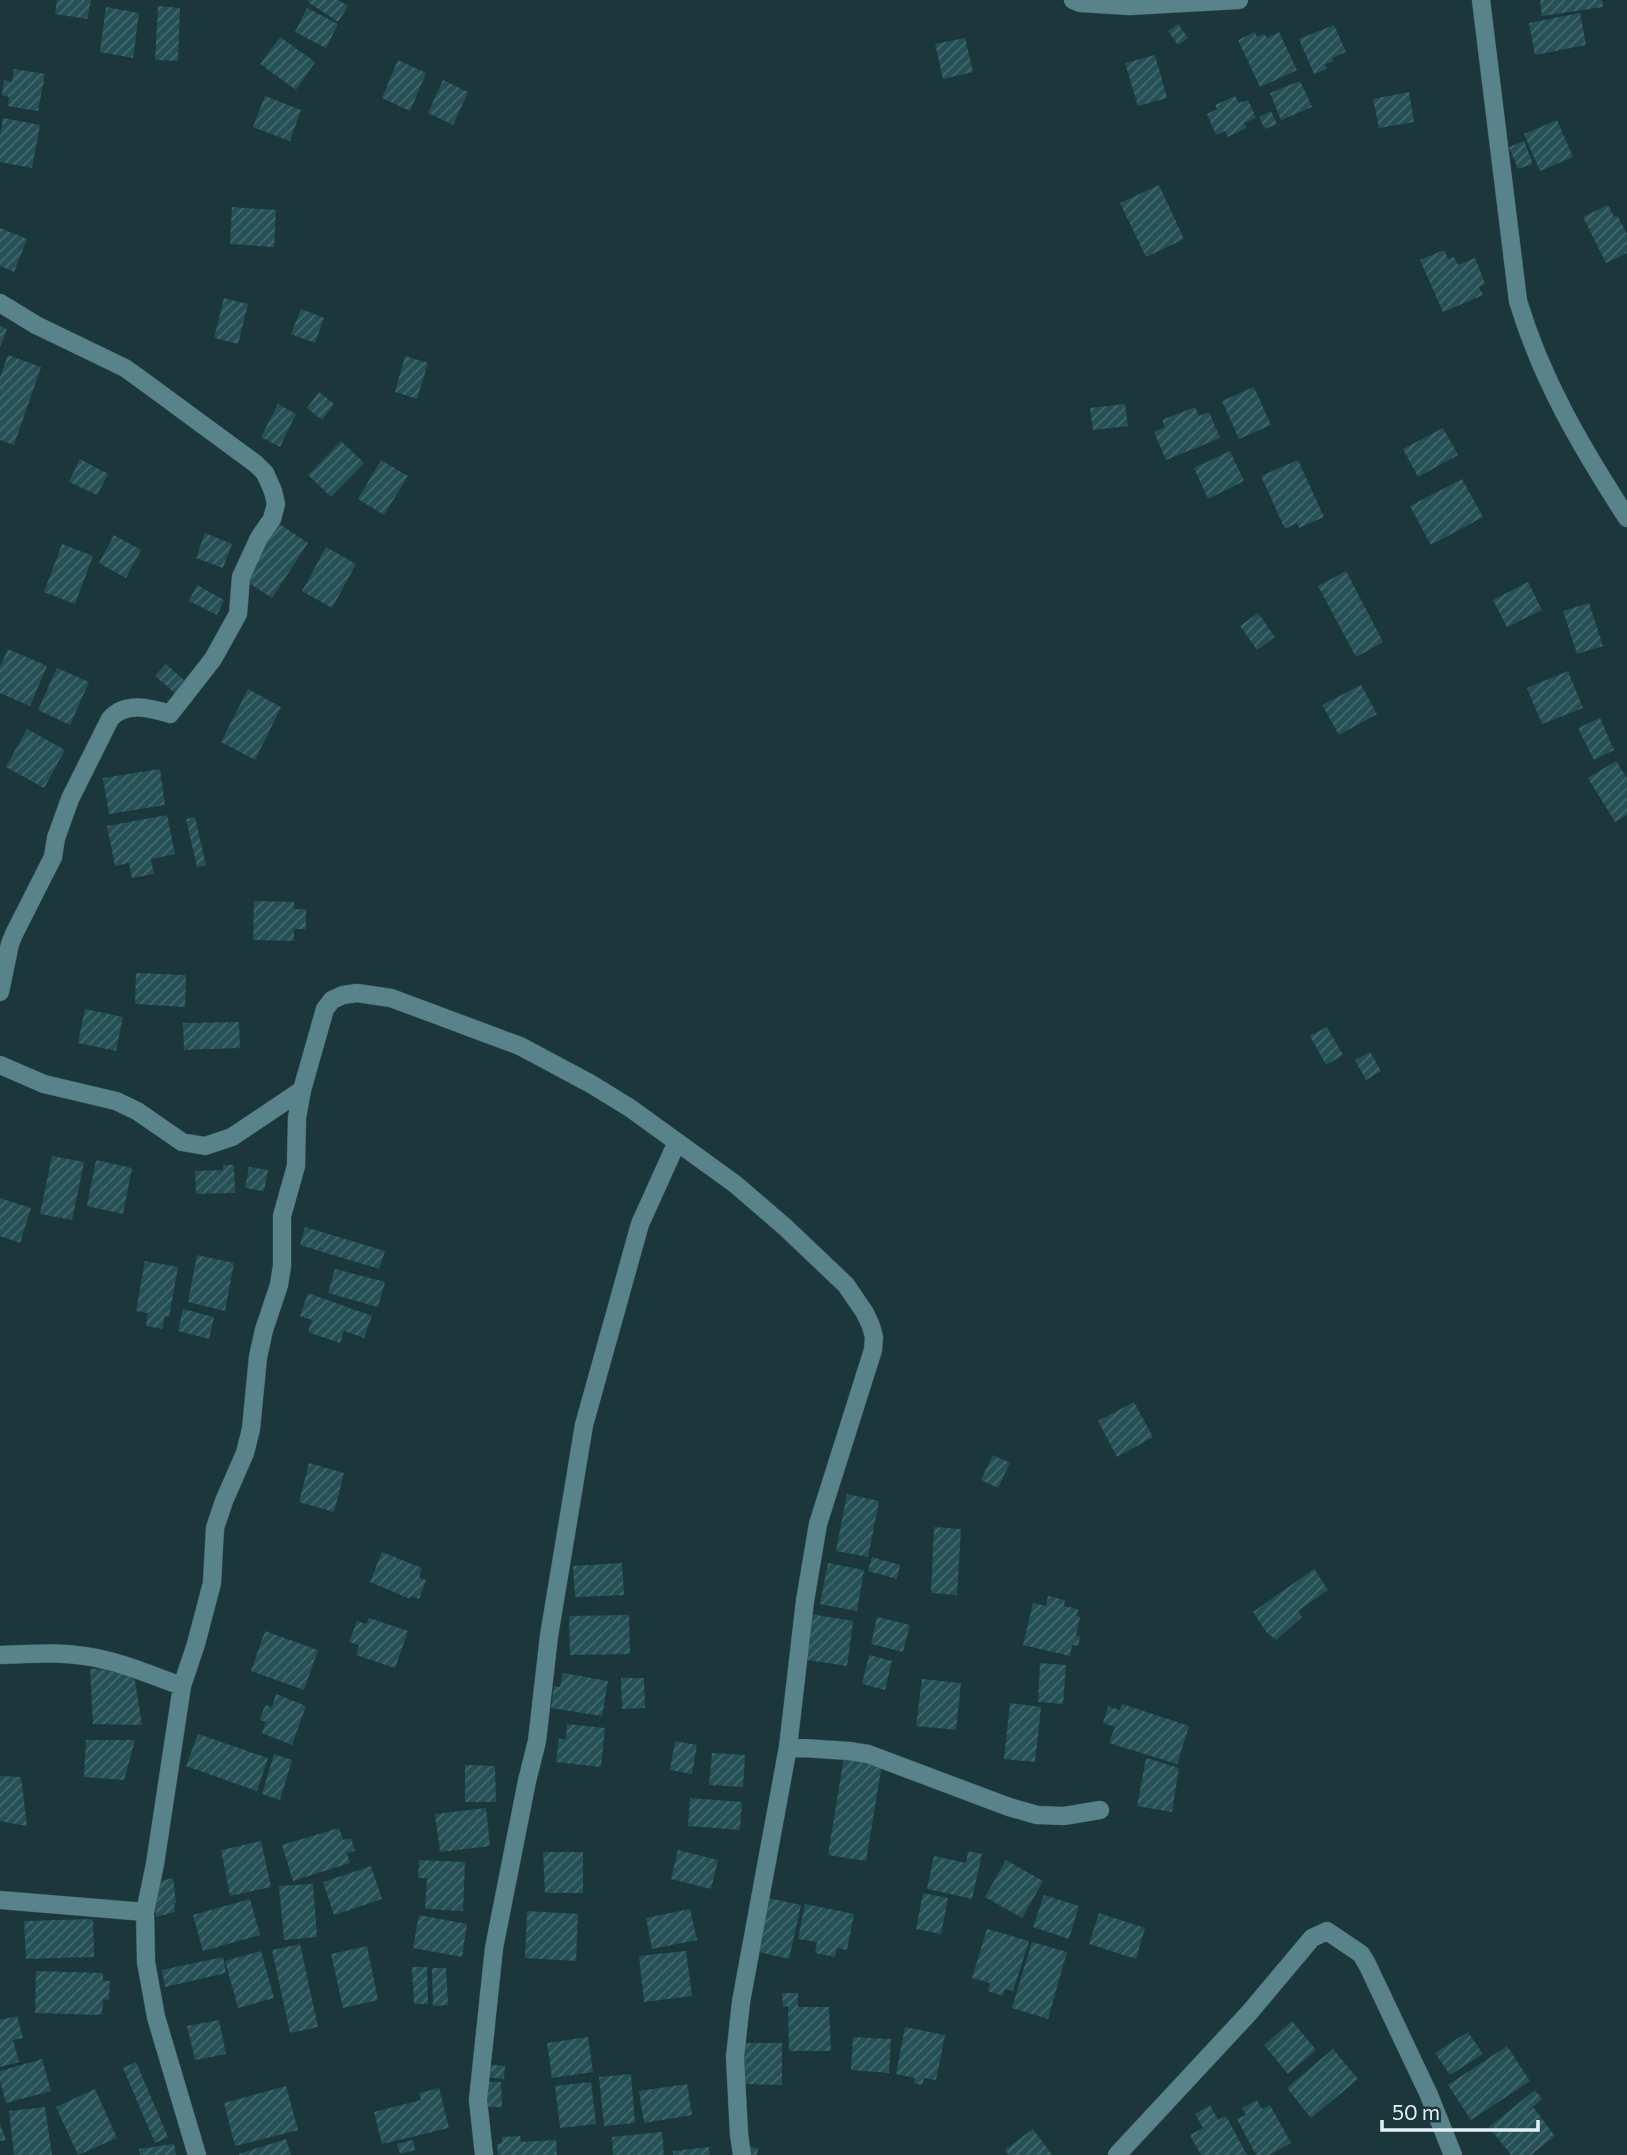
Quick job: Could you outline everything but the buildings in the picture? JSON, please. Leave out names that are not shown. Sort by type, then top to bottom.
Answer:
[{"type":"street","points":[[1073,0],[1080,3],[1130,6],[1239,0]]},
{"type":"street","points":[[1481,0],[1518,301],[1546,378],[1582,447],[1627,518]]},
{"type":"street","points":[[0,303],[36,325],[125,368],[139,378],[256,464],[265,473],[276,505],[272,519],[259,538],[241,578],[238,614],[213,659],[170,713],[146,707],[124,709],[110,719],[71,799],[56,838],[53,857],[5,940],[0,992]]},
{"type":"street","points":[[197,2155],[156,2017],[146,1962],[145,1912],[155,1864],[182,1686],[212,1583],[215,1528],[245,1453],[251,1429],[258,1357],[279,1285],[282,1266],[282,1216],[296,1166],[297,1118],[302,1090],[325,1009],[332,1000],[357,993],[391,998],[520,1046],[610,1096],[735,1184],[785,1227],[846,1285],[865,1313],[874,1336],[873,1350],[818,1524],[805,1601],[788,1747],[741,2003],[736,2057],[742,2155]]},
{"type":"street","points":[[0,1065],[44,1084],[116,1101],[137,1111],[182,1142],[205,1146],[232,1137],[302,1090]]},
{"type":"street","points":[[484,2155],[479,2129],[478,2100],[494,1948],[537,1741],[549,1636],[584,1425],[640,1224],[677,1142]]},
{"type":"street","points":[[0,1655],[39,1653],[99,1659],[182,1686]]},
{"type":"street","points":[[788,1747],[868,1754],[1037,1815],[1065,1816],[1100,1810]]},
{"type":"street","points":[[0,1900],[145,1912]]},
{"type":"street","points":[[1117,2155],[1249,2013],[1312,1938],[1327,1931],[1361,1954],[1367,1964],[1429,2095],[1453,2155]]}]
